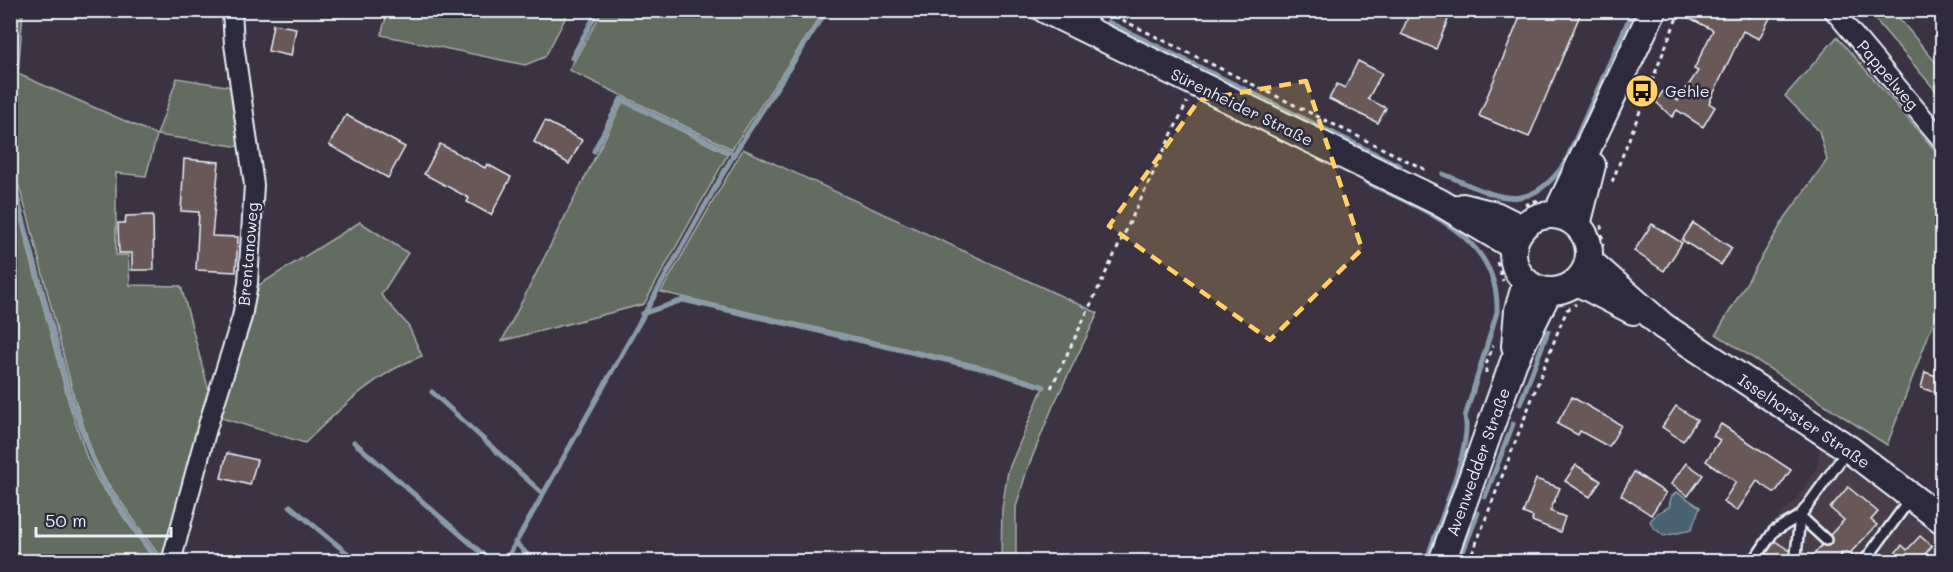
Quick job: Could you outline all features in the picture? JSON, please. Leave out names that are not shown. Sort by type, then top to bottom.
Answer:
[{"type":"street","name":"Brentanoweg","points":[[171,561],[208,425],[242,317],[248,283],[254,185],[234,44],[232,10]]},
{"type":"street","name":"Sürenheider Straße","points":[[1046,10],[1091,20],[1196,84],[1440,201],[1495,215],[1511,235]]},
{"type":"street","points":[[1569,215],[1602,124],[1653,10]]},
{"type":"street","name":"Pappelweg","points":[[1833,10],[1942,140]]},
{"type":"street","points":[[1569,215],[1585,235],[1589,248],[1589,275],[1563,290],[1526,288],[1512,260],[1511,235],[1531,220],[1569,215]]},
{"type":"street","name":"Isselhorster Straße","points":[[1589,275],[1849,449],[1942,520]]},
{"type":"street","name":"Avenwedder Straße","points":[[1442,561],[1514,361],[1526,288]]},
{"type":"lane","points":[[1753,561],[1774,531],[1800,516],[1849,449]]},
{"type":"lane","points":[[1864,561],[1912,496]]},
{"type":"lane","points":[[1800,516],[1826,540]]},
{"type":"lane","points":[[1796,555],[1800,516]]},
{"type":"path","points":[[1608,192],[1660,55],[1680,10]]},
{"type":"path","points":[[1051,388],[1196,84]]},
{"type":"path","points":[[1469,561],[1567,310],[1589,275],[1569,215],[1511,235],[1526,288]]},
{"type":"path","points":[[1486,378],[1486,365],[1496,335]]},
{"type":"highlighted area","points":[[1306,81],[1362,249],[1270,340],[1109,226],[1199,100]]},
{"type":"shaded area","points":[[603,10],[824,11],[732,149],[569,70]]},
{"type":"shaded area","points":[[10,11],[23,11],[18,74],[157,135],[146,176],[116,173],[116,255],[128,255],[130,285],[181,286],[210,395],[174,535],[162,560],[104,478],[93,455],[74,397],[28,216],[11,162]]},
{"type":"shaded area","points":[[388,11],[564,11],[568,13],[545,57],[525,65],[381,35]]},
{"type":"shaded area","points":[[1868,11],[1893,11],[1942,70],[1942,98]]},
{"type":"shaded area","points":[[1837,37],[1942,158],[1942,299],[1887,445],[1716,334],[1785,218],[1827,160],[1819,131],[1785,96]]},
{"type":"shaded area","points":[[177,78],[232,87],[242,147],[157,135]]},
{"type":"shaded area","points":[[623,102],[728,154],[644,304],[502,341]]},
{"type":"shaded area","points":[[743,149],[1098,313],[1053,406],[1027,470],[1016,507],[1016,561],[1001,561],[1002,509],[1008,471],[1044,385],[994,369],[661,292]]},
{"type":"shaded area","points":[[10,180],[68,400],[87,458],[99,482],[155,561],[11,561]]},
{"type":"shaded area","points":[[360,222],[408,253],[381,295],[408,325],[422,356],[373,382],[305,443],[218,417],[251,322],[259,285]]},
{"type":"shaded area","points":[[1819,448],[1883,493],[1942,542],[1942,561],[1746,562],[1769,526],[1795,501],[1818,465]]},
{"type":"water","points":[[1677,492],[1700,507],[1691,530],[1664,536],[1653,527],[1650,521],[1657,513],[1669,507],[1671,497]]},
{"type":"building","points":[[1411,10],[1452,10],[1436,49],[1401,34]]},
{"type":"building","points":[[1523,10],[1582,10],[1529,137],[1479,116]]},
{"type":"building","points":[[1674,10],[1734,10],[1749,18],[1754,10],[1774,10],[1759,39],[1743,31],[1709,103],[1715,107],[1703,127],[1677,110],[1672,117],[1656,102],[1663,91],[1678,101],[1698,71],[1694,69],[1713,30]]},
{"type":"building","points":[[273,24],[296,28],[291,56],[268,51]]},
{"type":"building","points":[[1358,61],[1382,73],[1368,99],[1386,108],[1378,123],[1329,99],[1337,84],[1345,88]]},
{"type":"building","points":[[346,115],[405,147],[388,178],[329,145]]},
{"type":"building","points":[[545,121],[582,140],[569,164],[534,142]]},
{"type":"building","points":[[440,144],[485,168],[487,164],[511,177],[491,215],[467,202],[469,198],[424,174]]},
{"type":"building","points":[[184,159],[219,162],[212,236],[238,237],[236,272],[196,270],[199,212],[181,211]]},
{"type":"building","points":[[153,215],[154,270],[132,270],[132,253],[119,253],[118,223],[125,223],[126,216]]},
{"type":"building","points":[[1693,223],[1732,248],[1721,265],[1682,240]]},
{"type":"building","points":[[1652,224],[1682,243],[1664,271],[1634,251]]},
{"type":"building","points":[[1925,372],[1939,377],[1934,392],[1921,388]]},
{"type":"building","points":[[1572,397],[1621,425],[1609,447],[1580,431],[1578,435],[1557,424]]},
{"type":"building","points":[[1676,406],[1697,420],[1683,441],[1662,427]]},
{"type":"building","points":[[1721,424],[1791,470],[1775,493],[1757,481],[1737,511],[1723,502],[1736,482],[1706,461],[1720,440],[1713,436]]},
{"type":"building","points":[[227,453],[257,460],[250,485],[221,478]]},
{"type":"building","points":[[1686,463],[1703,475],[1688,496],[1671,484]]},
{"type":"building","points":[[1576,465],[1601,481],[1590,497],[1565,481]]},
{"type":"building","points":[[1634,472],[1666,493],[1651,515],[1621,495]]},
{"type":"building","points":[[1536,479],[1560,488],[1550,511],[1565,517],[1560,532],[1532,521],[1533,517],[1523,513]]},
{"type":"building","points":[[1848,487],[1878,512],[1871,520],[1877,525],[1850,553],[1841,553],[1840,561],[1808,561],[1822,545],[1831,544],[1830,535],[1844,520],[1830,508]]},
{"type":"building","points":[[1920,536],[1932,546],[1920,560],[1922,561],[1888,561],[1902,545],[1907,550]]},
{"type":"building","points":[[1775,541],[1790,551],[1790,557],[1795,561],[1761,561]]},
{"type":"waterway","points":[[572,58],[598,10]]},
{"type":"waterway","points":[[505,562],[734,154],[827,10]]},
{"type":"waterway","points":[[1019,10],[1043,22]]},
{"type":"waterway","points":[[1443,174],[1494,195],[1509,197],[1523,197],[1537,191],[1551,180],[1565,163],[1633,10]]},
{"type":"waterway","points":[[1108,22],[1400,166]]},
{"type":"waterway","points":[[594,151],[621,99],[734,154]]},
{"type":"waterway","points":[[10,170],[71,399],[91,456],[102,481],[159,562]]},
{"type":"waterway","points":[[1365,181],[1454,228],[1472,244],[1486,263],[1495,285],[1497,312],[1465,417],[1464,447],[1426,562]]},
{"type":"waterway","points":[[642,314],[683,300],[993,371],[1044,387]]},
{"type":"waterway","points":[[1520,404],[1548,331]]},
{"type":"waterway","points":[[432,392],[542,493]]},
{"type":"waterway","points":[[1485,497],[1513,424]]},
{"type":"waterway","points":[[354,442],[492,562]]},
{"type":"waterway","points":[[290,506],[358,562]]},
{"type":"waterway","points":[[1459,562],[1478,513]]},
{"type":"waterway","points":[[515,542],[535,562]]},
{"type":"place","name":"Gehle","points":[[1642,91]]}]
